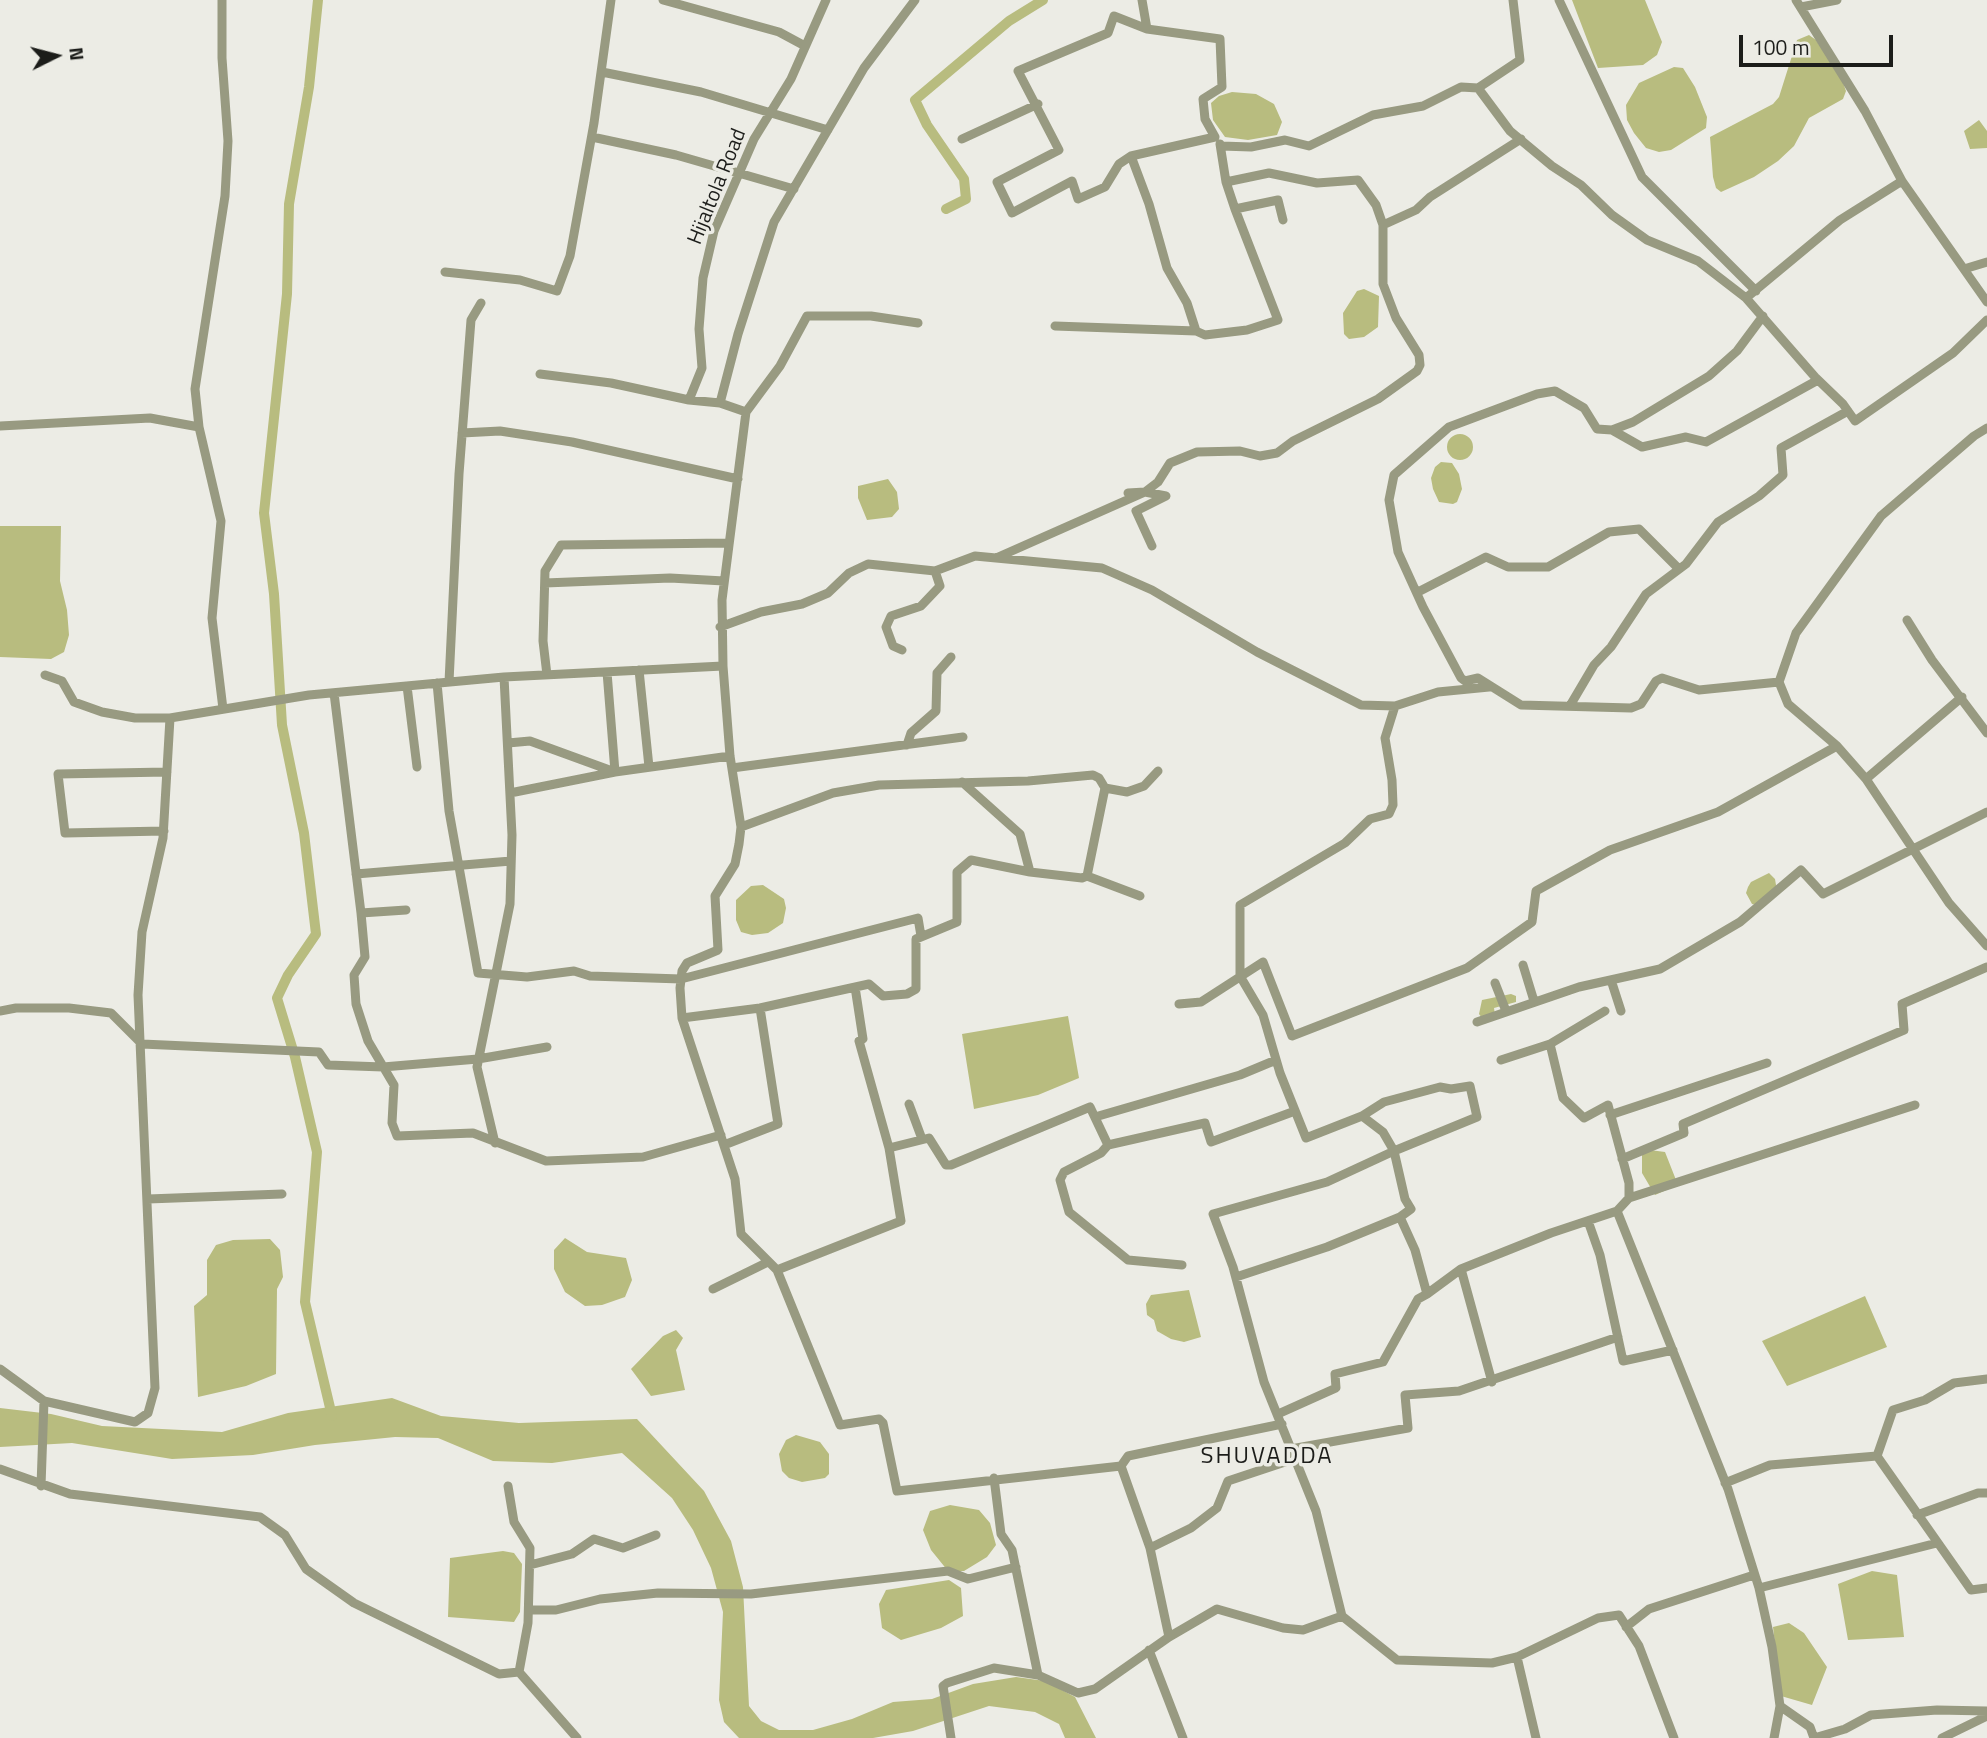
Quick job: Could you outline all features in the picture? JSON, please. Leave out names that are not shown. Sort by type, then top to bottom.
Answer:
[{"type":"street","points":[[222,0],[226,168],[213,284],[195,389],[199,427],[221,521],[212,618],[223,709]]},
{"type":"street","points":[[445,272],[520,280],[557,291],[570,256],[592,137],[611,0]]},
{"type":"street","points":[[663,0],[779,32],[805,46]]},
{"type":"street","name":"Hijaltola Road","points":[[689,400],[702,368],[699,329],[703,278],[714,231],[739,174],[790,79],[827,0]]},
{"type":"street","points":[[720,403],[738,334],[774,222],[864,68],[915,0]]},
{"type":"street","points":[[1142,0],[1147,29]]},
{"type":"street","points":[[1221,146],[1251,147],[1285,140],[1309,146],[1373,115],[1423,106],[1461,87],[1478,88],[1520,60],[1513,0]]},
{"type":"street","points":[[1559,0],[1642,177],[1756,291]]},
{"type":"street","points":[[1837,0],[1799,3],[1865,111],[1902,181],[1987,302]]},
{"type":"street","points":[[1055,326],[1196,331],[1205,335],[1237,331],[1278,320],[1226,182],[1221,146],[1205,119],[1203,99],[1222,87],[1220,39],[1147,29],[1114,16],[1108,33],[1018,71],[1038,104],[1059,150],[998,182],[1012,213],[1072,181],[1078,199],[1105,187],[1119,164],[1131,156],[1215,136]]},
{"type":"street","points":[[602,72],[701,92],[828,130]]},
{"type":"street","points":[[1478,88],[1510,131],[1647,240],[1698,261],[1746,299],[1855,421],[1953,353],[1987,320]]},
{"type":"street","points":[[962,139],[1038,104]]},
{"type":"street","points":[[592,137],[676,155],[794,189]]},
{"type":"street","points":[[1383,225],[1416,210],[1430,197],[1521,139]]},
{"type":"street","points":[[1131,156],[1149,204],[1167,268],[1187,303],[1196,331]]},
{"type":"street","points":[[995,558],[1145,492],[1158,482],[1170,463],[1197,452],[1240,451],[1260,456],[1277,453],[1293,441],[1378,399],[1418,371],[1419,355],[1396,318],[1383,284],[1383,225],[1376,205],[1359,180],[1317,183],[1269,173],[1226,182]]},
{"type":"street","points":[[1746,299],[1840,220],[1902,181]]},
{"type":"street","points":[[1235,209],[1279,200],[1283,220]]},
{"type":"street","points":[[1964,269],[1987,262]]},
{"type":"street","points":[[449,682],[462,433],[471,320],[481,303]]},
{"type":"street","points":[[919,323],[872,316],[807,316],[780,366],[746,412],[728,542],[720,627],[730,757],[741,827],[735,864],[715,896],[718,950],[687,963],[681,979],[682,1018],[735,1179],[741,1234],[777,1270],[840,1425],[879,1419],[883,1423],[897,1491],[1121,1466],[1128,1456],[1280,1419],[1336,1388],[1335,1374],[1383,1362],[1418,1299],[1461,1269],[1617,1211],[1629,1198],[1915,1105]]},
{"type":"street","points":[[1763,316],[1737,351],[1709,376],[1633,422],[1612,430],[1597,429],[1584,408],[1555,391],[1537,394],[1449,427],[1394,475],[1389,500],[1398,552],[1423,607],[1465,681],[1478,678],[1521,705],[1571,704],[1631,708],[1641,704],[1656,681],[1662,678],[1699,690],[1779,682]]},
{"type":"street","points":[[540,374],[611,383],[689,400],[720,403],[746,412]]},
{"type":"street","points":[[1612,430],[1642,447],[1686,437],[1706,442],[1818,380]]},
{"type":"street","points":[[1571,704],[1594,665],[1611,647],[1646,594],[1679,569],[1716,529],[1718,522],[1759,496],[1783,475],[1781,448],[1848,411]]},
{"type":"street","points":[[0,426],[150,418],[199,427]]},
{"type":"street","points":[[1987,428],[1974,436],[1881,516],[1796,633],[1779,682],[1788,704],[1838,746],[1866,779],[1949,903],[1987,946]]},
{"type":"street","points":[[462,433],[500,432],[572,442],[738,479]]},
{"type":"street","points":[[1128,494],[1145,492],[1166,496],[1136,511],[1152,546]]},
{"type":"street","points":[[1418,592],[1486,557],[1508,567],[1548,567],[1609,532],[1639,529],[1679,569]]},
{"type":"street","points":[[547,675],[543,641],[545,571],[561,545],[728,542]]},
{"type":"street","points":[[720,627],[828,593],[849,573],[868,564],[935,571],[975,556],[1102,568],[1152,590],[1256,652],[1361,705],[1395,706],[1438,692],[1489,687]]},
{"type":"street","points":[[902,650],[893,646],[886,627],[891,616],[922,606],[940,586],[935,571]]},
{"type":"street","points":[[545,583],[670,578],[724,581]]},
{"type":"street","points":[[1907,620],[1932,660],[1987,733]]},
{"type":"street","points":[[907,745],[911,733],[936,711],[937,673],[951,657]]},
{"type":"street","points":[[45,675],[62,681],[74,702],[102,712],[135,718],[170,718],[262,700],[309,695],[505,677],[723,666]]},
{"type":"street","points":[[639,670],[649,767]]},
{"type":"street","points":[[607,672],[615,772]]},
{"type":"street","points":[[495,1143],[477,1067],[510,904],[510,793],[505,677]]},
{"type":"street","points":[[437,683],[449,811],[478,973],[527,977],[574,971],[590,976],[681,979],[918,918],[920,936]]},
{"type":"street","points":[[407,686],[417,767]]},
{"type":"street","points":[[334,693],[365,957],[354,975],[356,1004],[368,1041],[394,1085],[392,1123],[397,1136],[473,1133],[546,1161],[643,1157],[721,1135]]},
{"type":"street","points":[[1866,779],[1962,697]]},
{"type":"street","points":[[1395,706],[1385,738],[1392,780],[1393,805],[1389,814],[1370,819],[1345,843],[1240,905],[1240,976],[1263,1015],[1276,1060],[1306,1138],[1362,1116],[1384,1102],[1440,1087],[1451,1089],[1470,1086],[1477,1117],[1327,1182],[1213,1214],[1236,1276],[1264,1382],[1316,1511],[1342,1616],[1397,1660],[1492,1663],[1517,1657],[1598,1618],[1619,1615],[1639,1646],[1674,1738]]},
{"type":"street","points":[[0,1369],[44,1401],[135,1422],[148,1413],[155,1388],[138,995],[142,932],[164,831],[170,718]]},
{"type":"street","points":[[732,768],[963,737]]},
{"type":"street","points":[[508,743],[530,741],[615,772]]},
{"type":"street","points":[[1179,1004],[1201,1002],[1263,962],[1292,1036],[1467,968],[1532,922],[1536,891],[1610,849],[1718,812],[1838,746]]},
{"type":"street","points":[[510,793],[615,772],[730,757]]},
{"type":"street","points":[[1105,788],[1127,792],[1144,786],[1158,771]]},
{"type":"street","points":[[164,831],[65,833],[58,774],[167,772]]},
{"type":"street","points":[[741,827],[833,793],[879,785],[1028,781],[1093,775],[1099,778],[1105,788],[1087,876]]},
{"type":"street","points":[[961,782],[1020,834],[1030,872]]},
{"type":"street","points":[[1477,1022],[1534,1001],[1660,969],[1740,922],[1801,870],[1823,894],[1987,812]]},
{"type":"street","points":[[682,1018],[760,1008],[871,985],[883,996],[907,995],[916,989],[916,939],[957,922],[957,872],[964,864],[978,859],[1030,872],[1087,876],[1140,896]]},
{"type":"street","points":[[356,874],[511,862]]},
{"type":"street","points":[[361,913],[406,910]]},
{"type":"street","points":[[1523,965],[1534,1001]]},
{"type":"street","points":[[1622,1159],[1684,1133],[1683,1124],[1904,1030],[1902,1004],[1987,967]]},
{"type":"street","points":[[1611,980],[1621,1011]]},
{"type":"street","points":[[1495,983],[1506,1011]]},
{"type":"street","points":[[777,1270],[901,1221],[889,1149],[859,1041],[863,1039],[855,988]]},
{"type":"street","points":[[0,1011],[16,1008],[69,1008],[111,1013],[142,1044],[319,1052],[328,1065],[383,1068],[478,1059],[547,1047]]},
{"type":"street","points":[[724,1145],[778,1124],[760,1008]]},
{"type":"street","points":[[1501,1060],[1550,1044],[1605,1011]]},
{"type":"street","points":[[1550,1044],[1563,1098],[1584,1118],[1608,1105],[1629,1183],[1629,1198]]},
{"type":"street","points":[[1095,1117],[1240,1075],[1276,1060]]},
{"type":"street","points":[[1610,1115],[1767,1062]]},
{"type":"street","points":[[909,1104],[922,1139]]},
{"type":"street","points":[[889,1149],[931,1139],[946,1165],[951,1165],[1090,1107],[1108,1145]]},
{"type":"street","points":[[1182,1265],[1128,1260],[1069,1212],[1060,1180],[1064,1172],[1101,1153],[1108,1145],[1205,1123],[1211,1142],[1295,1111]]},
{"type":"street","points":[[1236,1276],[1327,1247],[1400,1217],[1411,1209],[1405,1199],[1394,1151],[1383,1132],[1362,1116]]},
{"type":"street","points":[[148,1199],[282,1194]]},
{"type":"street","points":[[1617,1211],[1725,1483],[1759,1588],[1772,1647],[1780,1706],[1774,1738]]},
{"type":"street","points":[[1400,1217],[1415,1250],[1427,1294]]},
{"type":"street","points":[[1588,1220],[1600,1255],[1623,1360],[1672,1350]]},
{"type":"street","points":[[713,1289],[768,1262]]},
{"type":"street","points":[[1461,1269],[1492,1382]]},
{"type":"street","points":[[1291,1449],[1408,1428],[1405,1395],[1460,1391],[1618,1337]]},
{"type":"street","points":[[1877,1456],[1893,1410],[1925,1400],[1954,1383],[1987,1379]]},
{"type":"street","points":[[41,1486],[44,1401]]},
{"type":"street","points":[[1725,1483],[1770,1465],[1877,1456]]},
{"type":"street","points":[[1877,1456],[1971,1590],[1987,1588]]},
{"type":"street","points":[[1150,1548],[1191,1528],[1217,1508],[1227,1481],[1294,1459]]},
{"type":"street","points":[[1121,1466],[1150,1548],[1169,1637]]},
{"type":"street","points":[[0,1469],[41,1486],[70,1494],[260,1517],[285,1535],[306,1569],[354,1603],[499,1675],[519,1672]]},
{"type":"street","points":[[995,1478],[1001,1534],[1012,1550],[1038,1675]]},
{"type":"street","points":[[508,1486],[514,1522],[530,1548],[529,1610],[519,1672]]},
{"type":"street","points":[[1917,1515],[1978,1493],[1987,1493]]},
{"type":"street","points":[[530,1565],[572,1554],[594,1539],[623,1548],[656,1535]]},
{"type":"street","points":[[1759,1588],[1937,1543]]},
{"type":"street","points":[[529,1610],[556,1611],[600,1599],[658,1593],[751,1594],[948,1571],[968,1579],[1016,1567]]},
{"type":"street","points":[[1626,1627],[1649,1609],[1754,1575]]},
{"type":"street","points":[[951,1738],[943,1686],[994,1668],[1038,1675],[1078,1693],[1095,1689],[1149,1650],[1217,1609],[1283,1628],[1303,1630],[1342,1616]]},
{"type":"street","points":[[1149,1650],[1183,1738]]},
{"type":"street","points":[[1517,1657],[1536,1738]]},
{"type":"street","points":[[519,1672],[577,1738]]},
{"type":"street","points":[[1780,1706],[1810,1727],[1814,1738],[1845,1729],[1871,1715],[1937,1710],[1987,1711]]},
{"type":"street","points":[[1942,1738],[1987,1716]]},
{"type":"shaded area","points":[[1572,0],[1645,0],[1662,42],[1657,55],[1643,65],[1598,68]]},
{"type":"shaded area","points":[[1809,35],[1816,40],[1842,80],[1846,91],[1843,99],[1809,118],[1794,146],[1778,161],[1754,177],[1721,192],[1716,188],[1713,177],[1710,137],[1773,104],[1779,97],[1797,40]]},
{"type":"shaded area","points":[[1674,67],[1683,68],[1695,87],[1707,117],[1706,128],[1671,150],[1659,152],[1646,148],[1634,133],[1627,120],[1626,105],[1639,83]]},
{"type":"shaded area","points":[[1232,92],[1256,94],[1274,104],[1282,122],[1277,135],[1248,140],[1225,137],[1213,120],[1211,103],[1219,96]]},
{"type":"shaded area","points":[[1979,120],[1987,131],[1987,148],[1970,149],[1964,131]]},
{"type":"shaded area","points":[[1364,289],[1379,296],[1378,327],[1364,337],[1349,339],[1344,334],[1343,313],[1357,291]]},
{"type":"shaded area","points":[[1460,434],[1469,438],[1473,447],[1469,456],[1460,460],[1451,456],[1447,447],[1451,438]]},
{"type":"shaded area","points":[[1441,462],[1452,463],[1459,474],[1462,489],[1457,502],[1453,504],[1439,502],[1433,489],[1431,478],[1435,467]]},
{"type":"shaded area","points":[[888,479],[897,492],[899,509],[892,517],[867,520],[858,498],[858,486]]},
{"type":"shaded area","points":[[0,526],[61,526],[60,581],[67,610],[69,635],[64,652],[51,659],[0,657]]},
{"type":"shaded area","points":[[1769,873],[1775,879],[1777,891],[1757,905],[1752,904],[1746,893],[1748,887],[1751,882]]},
{"type":"shaded area","points":[[763,885],[784,899],[786,908],[783,923],[768,933],[752,935],[741,932],[736,920],[736,900],[751,886]]},
{"type":"shaded area","points":[[1511,994],[1516,996],[1516,1002],[1494,1008],[1495,1015],[1482,1018],[1479,1014],[1482,1000]]},
{"type":"shaded area","points":[[1068,1016],[1079,1078],[1038,1095],[974,1109],[962,1034]]},
{"type":"shaded area","points":[[1642,1149],[1665,1152],[1678,1185],[1655,1195],[1642,1173]]},
{"type":"shaded area","points":[[565,1238],[587,1252],[626,1258],[632,1280],[625,1297],[602,1305],[585,1306],[565,1292],[554,1269],[554,1250]]},
{"type":"shaded area","points":[[270,1239],[280,1250],[283,1277],[277,1289],[276,1374],[246,1386],[198,1397],[194,1306],[207,1295],[207,1260],[216,1245],[233,1240]]},
{"type":"shaded area","points":[[1189,1290],[1201,1337],[1184,1342],[1171,1339],[1157,1331],[1154,1320],[1147,1315],[1146,1304],[1151,1295]]},
{"type":"shaded area","points":[[1865,1296],[1887,1347],[1787,1386],[1762,1341]]},
{"type":"shaded area","points":[[676,1330],[683,1338],[676,1350],[685,1390],[651,1396],[631,1369],[663,1336]]},
{"type":"shaded area","points":[[392,1398],[441,1416],[519,1423],[637,1419],[704,1491],[731,1541],[743,1587],[749,1706],[761,1721],[779,1730],[813,1730],[852,1719],[893,1702],[932,1699],[973,1684],[1016,1677],[1045,1681],[1075,1697],[1096,1738],[1065,1738],[1059,1724],[1035,1712],[989,1706],[913,1731],[873,1738],[739,1738],[724,1722],[719,1700],[723,1612],[711,1568],[693,1530],[672,1498],[622,1453],[552,1463],[493,1461],[438,1438],[395,1437],[315,1445],[253,1455],[172,1459],[72,1443],[0,1447],[0,1408],[51,1414],[102,1426],[222,1432],[288,1413]]},
{"type":"shaded area","points":[[796,1435],[820,1442],[829,1454],[829,1474],[825,1478],[802,1482],[789,1478],[782,1471],[779,1454],[786,1440]]},
{"type":"shaded area","points":[[950,1505],[979,1510],[990,1523],[996,1545],[987,1557],[964,1571],[948,1571],[931,1550],[923,1530],[930,1511]]},
{"type":"shaded area","points":[[503,1551],[514,1553],[522,1564],[520,1612],[514,1622],[448,1617],[450,1558]]},
{"type":"shaded area","points":[[1872,1571],[1897,1575],[1904,1637],[1848,1640],[1838,1584]]},
{"type":"shaded area","points":[[949,1580],[961,1588],[963,1616],[941,1628],[901,1640],[882,1628],[879,1604],[886,1590]]},
{"type":"shaded area","points":[[1789,1623],[1804,1633],[1827,1667],[1812,1705],[1781,1696],[1773,1627]]},
{"type":"waterway","points":[[318,0],[309,87],[289,204],[287,294],[264,513],[274,594],[282,725],[304,833],[316,934],[288,975],[277,998],[295,1057],[317,1152],[305,1302],[332,1416]]},
{"type":"waterway","points":[[946,209],[966,199],[964,179],[927,125],[915,100],[1009,21],[1043,0]]},
{"type":"district","name":"SHUVADDA","points":[[1267,1457]]}]
